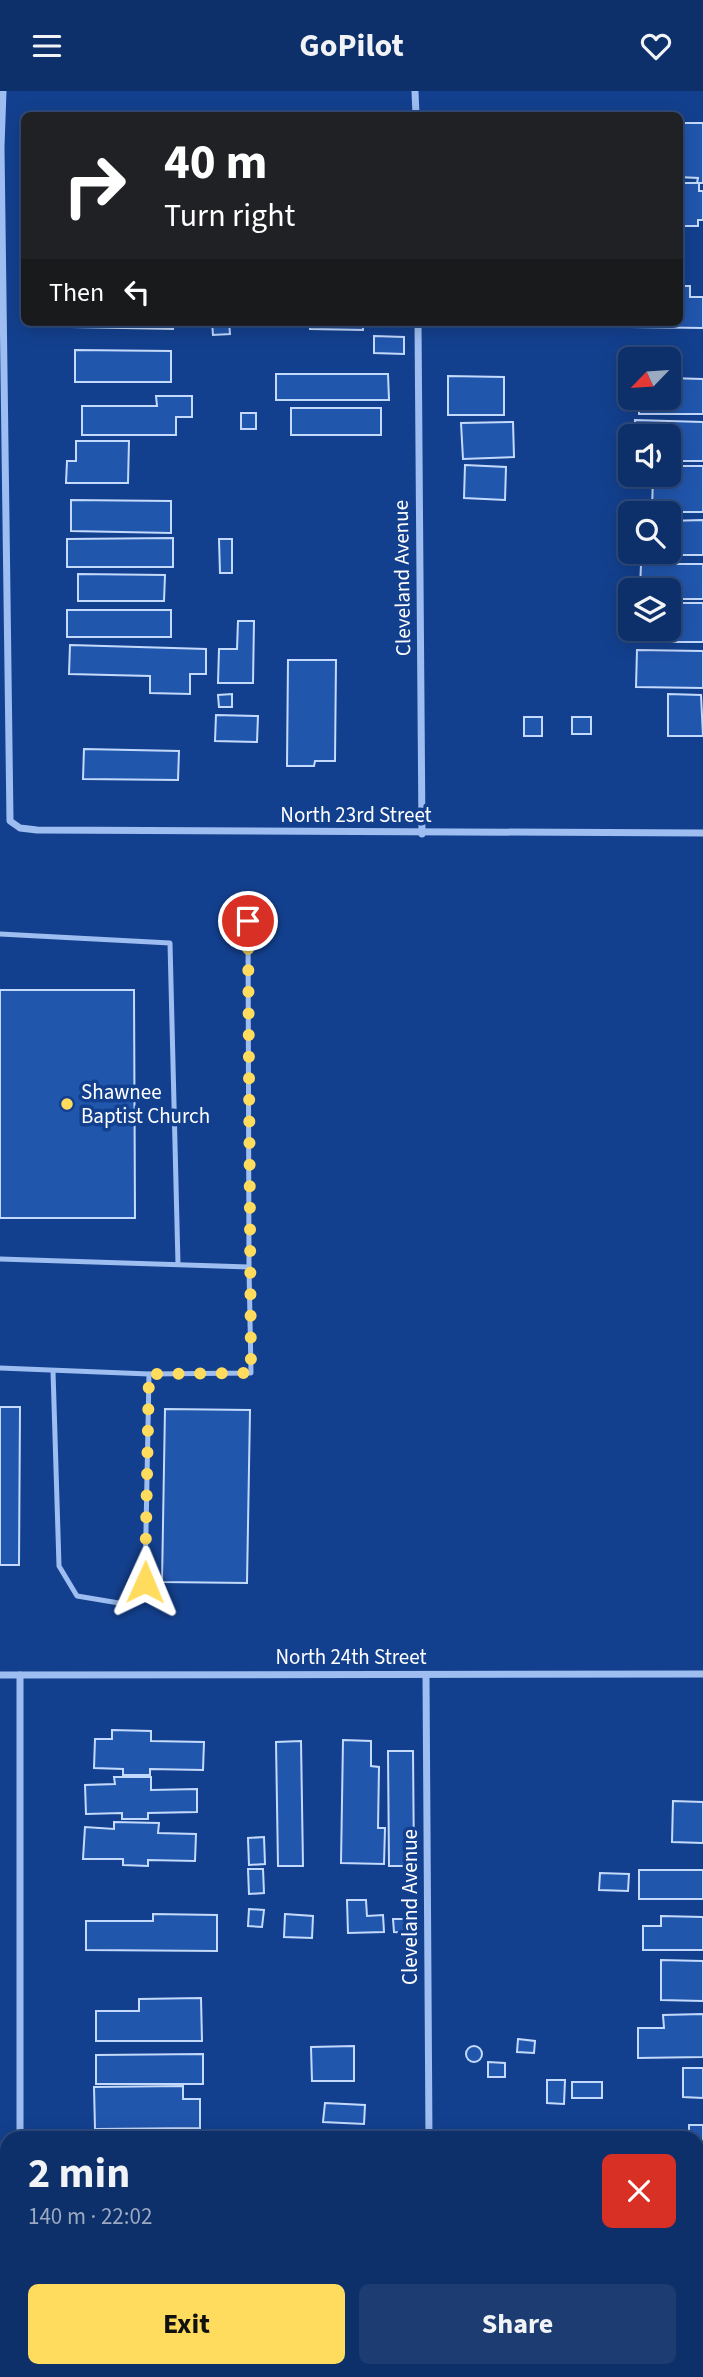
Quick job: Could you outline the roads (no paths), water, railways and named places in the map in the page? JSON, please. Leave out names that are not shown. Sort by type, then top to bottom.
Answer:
[{"type":"street","name":"North 23rd Street","points":[[2,91],[2,285],[10,821],[20,828],[37,830],[422,834],[703,833]]},
{"type":"street","points":[[415,91],[416,112]]},
{"type":"street","name":"Cleveland Avenue","points":[[418,326],[422,834]]},
{"type":"street","name":"North 24th Street","points":[[0,1675],[703,1674]]},
{"type":"street","points":[[20,1675],[20,2131]]},
{"type":"street","name":"Cleveland Avenue","points":[[426,1675],[429,2131]]},
{"type":"lane","points":[[0,1368],[149,1374],[251,1373],[248,921]]},
{"type":"lane","points":[[0,934],[170,943],[178,1264]]},
{"type":"lane","points":[[0,1259],[249,1268]]},
{"type":"lane","points":[[53,1371],[59,1566],[77,1596],[125,1604],[145,1582],[149,1374]]},
{"type":"place","name":"Shawnee Baptist Church","points":[[67,1104]]}]
